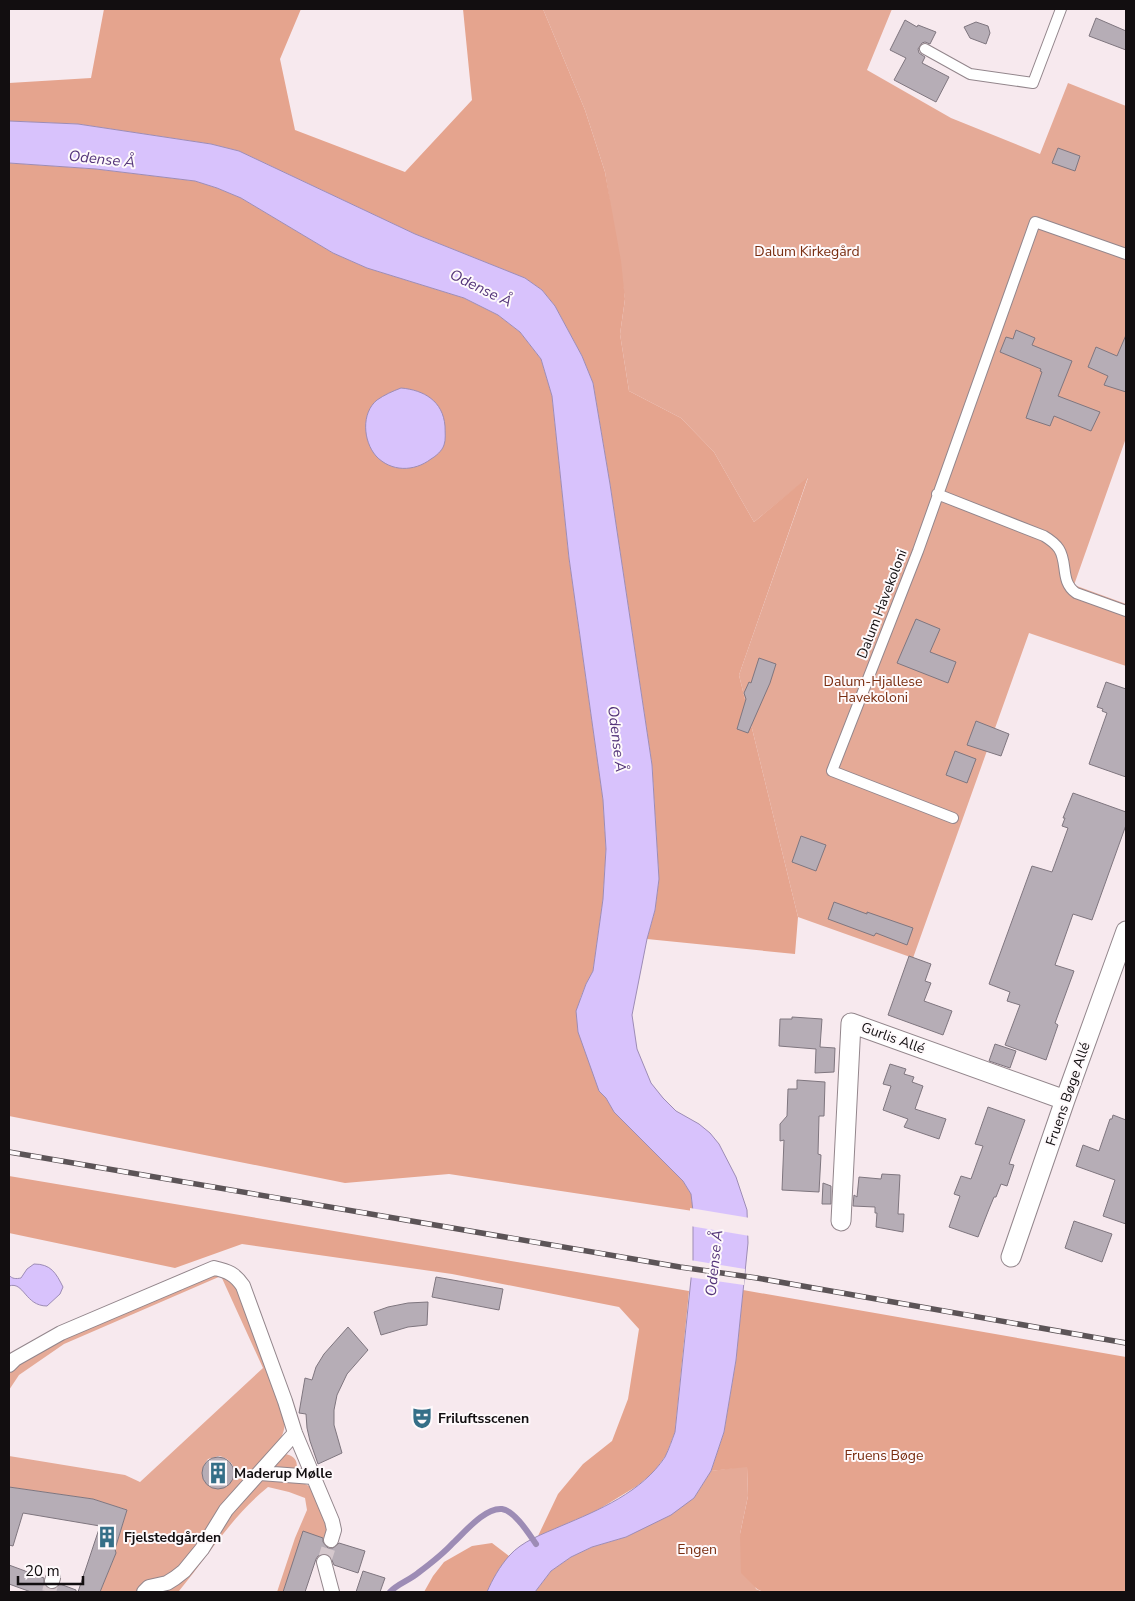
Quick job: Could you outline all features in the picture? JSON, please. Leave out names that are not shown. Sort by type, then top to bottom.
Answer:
[{"type":"street","name":"Fruens Bøge Allé","points":[[1012,1257],[1065,1100],[1126,931]]},
{"type":"street","name":"Gurlis Allé","points":[[841,1222],[851,1023],[1065,1100]]},
{"type":"street","points":[[9,1365],[15,1359],[61,1333],[214,1268],[230,1272],[237,1277],[243,1286],[295,1433],[332,1521],[334,1530],[331,1540]]},
{"type":"street","points":[[144,1592],[149,1588],[175,1578],[184,1571],[202,1549],[226,1510],[295,1433]]},
{"type":"street","points":[[260,1473],[313,1477]]},
{"type":"street","points":[[324,1562],[332,1592]]},
{"type":"lane","points":[[925,49],[970,74],[1033,83],[1061,9]]},
{"type":"lane","name":"Dalum Havekoloni","points":[[953,818],[832,771],[918,551],[1035,222],[1126,254]]},
{"type":"lane","points":[[937,494],[1048,539],[1058,548],[1061,554],[1066,580],[1070,589],[1076,593],[1126,611]]},
{"type":"green space","points":[[104,9],[301,9],[280,59],[295,130],[405,172],[472,100],[463,9],[543,9],[585,110],[605,172],[621,261],[625,299],[620,334],[629,391],[681,418],[714,452],[754,522],[808,477],[739,675],[798,917],[795,954],[647,939],[655,910],[659,879],[652,765],[593,383],[582,356],[555,306],[542,290],[525,278],[415,234],[239,151],[211,144],[78,124],[9,121],[9,83],[91,78]]},
{"type":"green space","points":[[543,9],[892,9],[867,70],[951,118],[1040,154],[1068,83],[1126,106],[1126,438],[1074,585],[1126,604],[1126,666],[1029,633],[913,958],[798,917],[739,675],[808,478],[754,522],[714,452],[681,418],[629,391],[620,334],[625,299],[605,172],[585,110]]},
{"type":"green space","points":[[9,163],[96,169],[195,181],[217,188],[241,198],[333,253],[367,268],[464,298],[498,315],[520,332],[541,359],[552,396],[569,558],[603,800],[606,849],[603,899],[593,971],[580,999],[599,1091],[615,1112],[683,1181],[691,1194],[693,1211],[449,1174],[345,1183],[9,1116]]},
{"type":"green space","points":[[9,1176],[689,1291],[675,1432],[666,1455],[654,1472],[637,1486],[596,1511],[538,1536],[558,1494],[583,1464],[612,1441],[628,1399],[639,1329],[619,1307],[452,1274],[242,1244],[175,1268],[9,1233]]},
{"type":"green space","points":[[220,1274],[237,1286],[285,1418],[280,1440],[176,1573],[137,1592],[100,1592],[116,1553],[115,1549],[127,1510],[93,1499],[9,1487],[9,1456],[125,1475],[140,1482],[263,1368],[221,1276],[64,1344],[19,1375],[9,1390],[9,1370],[64,1336],[210,1275]],"holes":[[[219,1456],[226,1459],[234,1468],[233,1479],[224,1487],[217,1489],[207,1485],[202,1473],[208,1459]]]},
{"type":"green space","name":"Fruens Bøge","points":[[743,1290],[1126,1357],[1126,1592],[763,1592],[757,1589],[741,1573],[740,1534],[748,1496],[747,1467],[711,1471],[724,1432],[736,1360]]},
{"type":"green space","points":[[285,1454],[295,1459],[297,1463],[296,1469],[271,1470]]},
{"type":"green space","name":"Engen","points":[[747,1466],[748,1496],[740,1534],[756,1589],[763,1592],[535,1592],[551,1571],[571,1557],[592,1547],[626,1537],[694,1498],[711,1471]]},
{"type":"green space","points":[[261,1478],[299,1481],[311,1487],[328,1519],[327,1539],[303,1532],[283,1592],[277,1592],[295,1538],[307,1510],[305,1498],[268,1487],[232,1523],[179,1591],[181,1592],[153,1592],[218,1528]]},
{"type":"green space","points":[[492,1543],[509,1556],[487,1592],[424,1592],[444,1562],[472,1546]]},
{"type":"water","name":"Odense Å","points":[[9,121],[78,124],[211,144],[239,151],[415,234],[525,278],[542,290],[555,306],[582,356],[593,383],[652,765],[659,879],[655,910],[647,939],[632,1015],[637,1049],[651,1083],[663,1098],[676,1111],[699,1124],[710,1133],[719,1144],[736,1177],[747,1210],[748,1243],[736,1360],[724,1432],[711,1471],[694,1498],[671,1515],[626,1537],[592,1547],[571,1557],[551,1571],[535,1592],[487,1592],[502,1564],[520,1546],[533,1538],[619,1499],[644,1480],[665,1457],[675,1432],[693,1260],[691,1194],[683,1181],[614,1112],[606,1098],[599,1091],[578,1032],[576,1011],[593,971],[603,899],[606,849],[603,800],[569,558],[552,396],[541,359],[520,332],[498,315],[464,298],[367,268],[333,253],[241,198],[217,188],[195,181],[96,169],[9,163]]},
{"type":"water","points":[[401,388],[417,391],[431,398],[441,410],[445,426],[445,443],[440,451],[424,463],[410,468],[396,467],[382,461],[372,450],[366,435],[366,419],[372,406],[383,396]]},
{"type":"water","points":[[34,1264],[40,1264],[52,1270],[63,1287],[60,1294],[47,1306],[34,1302],[18,1287],[14,1285],[9,1286],[9,1275],[14,1278],[21,1278],[27,1269]]},
{"type":"pier","points":[[690,1208],[750,1218],[750,1236],[690,1226]]},
{"type":"pier","points":[[690,1260],[745,1269],[744,1285],[688,1277]]},
{"type":"building","points":[[1096,18],[1126,31],[1126,50],[1089,36]]},
{"type":"building","points":[[905,20],[917,27],[918,25],[936,32],[930,44],[922,43],[918,49],[919,53],[925,57],[922,63],[949,77],[936,102],[894,80],[906,58],[890,50]]},
{"type":"building","points":[[976,22],[988,26],[990,33],[986,44],[970,38],[964,27]]},
{"type":"building","points":[[1058,148],[1080,156],[1075,171],[1052,163]]},
{"type":"building","points":[[1016,330],[1035,338],[1032,345],[1072,361],[1058,396],[1100,412],[1091,431],[1054,416],[1050,426],[1026,418],[1042,372],[1040,371],[1041,369],[1000,352],[1006,337],[1013,339]]},
{"type":"building","points":[[1126,335],[1126,392],[1104,385],[1108,376],[1088,367],[1096,347],[1117,356]]},
{"type":"building","points":[[916,619],[940,629],[930,652],[956,662],[948,683],[897,663]]},
{"type":"building","points":[[759,658],[776,664],[770,683],[748,733],[737,729],[746,699],[744,693],[749,682],[751,683]]},
{"type":"building","points":[[1106,682],[1126,689],[1126,777],[1089,764],[1107,713],[1097,707]]},
{"type":"building","points":[[976,721],[1009,734],[1001,756],[967,745]]},
{"type":"building","points":[[955,751],[976,759],[967,783],[946,775]]},
{"type":"building","points":[[1073,793],[1126,812],[1126,825],[1092,920],[1073,914],[1055,965],[1074,971],[1055,1023],[1058,1025],[1046,1060],[1005,1045],[1020,1005],[1007,1001],[1010,992],[989,984],[1032,866],[1052,872],[1068,828],[1062,826],[1065,818],[1063,818]]},
{"type":"building","points":[[801,836],[826,845],[816,871],[792,862]]},
{"type":"building","points":[[834,902],[913,928],[907,945],[876,933],[874,936],[828,919]]},
{"type":"building","points":[[909,956],[931,964],[925,981],[931,983],[924,1001],[952,1011],[943,1035],[888,1015]]},
{"type":"building","points":[[792,1017],[822,1019],[820,1047],[835,1048],[834,1072],[815,1073],[816,1049],[779,1046],[780,1019],[792,1019]]},
{"type":"building","points":[[995,1044],[1016,1051],[1010,1068],[989,1061]]},
{"type":"building","points":[[890,1064],[906,1069],[904,1074],[914,1077],[912,1082],[923,1086],[915,1109],[946,1119],[939,1139],[904,1127],[908,1119],[883,1110],[891,1086],[883,1084]]},
{"type":"building","points":[[797,1080],[825,1082],[824,1116],[819,1116],[818,1154],[821,1155],[819,1192],[782,1190],[784,1140],[780,1141],[780,1124],[787,1116],[788,1089],[797,1089]]},
{"type":"building","points":[[988,1107],[1025,1120],[1009,1164],[1014,1165],[1007,1186],[1001,1184],[978,1237],[949,1227],[960,1196],[954,1194],[961,1176],[971,1179],[983,1146],[975,1144]]},
{"type":"building","points":[[1113,1115],[1126,1120],[1126,1224],[1103,1216],[1115,1180],[1076,1166],[1083,1145],[1099,1151]]},
{"type":"building","points":[[882,1174],[900,1175],[898,1214],[904,1214],[903,1232],[876,1227],[877,1213],[875,1213],[875,1207],[853,1206],[854,1195],[857,1197],[859,1177],[881,1179]]},
{"type":"building","points":[[823,1183],[831,1186],[831,1204],[822,1204]]},
{"type":"building","points":[[1074,1221],[1112,1234],[1102,1262],[1065,1248]]},
{"type":"building","points":[[436,1277],[503,1289],[499,1310],[432,1297]]},
{"type":"building","points":[[428,1302],[427,1325],[408,1327],[381,1335],[374,1312],[408,1303]]},
{"type":"building","points":[[348,1327],[368,1350],[347,1374],[337,1395],[334,1425],[342,1453],[318,1464],[310,1441],[306,1414],[299,1413],[305,1378],[312,1380],[316,1367],[324,1354]]},
{"type":"building","name":"Maderup Mølle","points":[[218,1457],[230,1461],[234,1473],[230,1485],[218,1489],[206,1485],[202,1473],[206,1461]]},
{"type":"building","name":"Fjelstedgården","points":[[9,1487],[93,1499],[127,1510],[115,1549],[116,1553],[100,1592],[78,1592],[100,1526],[23,1513],[13,1546],[9,1545]]},
{"type":"building","points":[[303,1531],[323,1538],[323,1542],[328,1548],[333,1548],[339,1543],[365,1551],[358,1573],[334,1565],[330,1556],[322,1553],[316,1559],[305,1592],[283,1592]]},
{"type":"building","points":[[9,1565],[44,1578],[44,1583],[49,1589],[54,1589],[60,1584],[76,1590],[76,1592],[31,1592],[9,1584]]},
{"type":"building","points":[[363,1571],[385,1578],[380,1592],[356,1592]]},
{"type":"waterway","points":[[390,1592],[436,1559],[469,1527],[482,1516],[495,1509],[502,1509],[512,1514],[536,1544]]},
{"type":"tunnel","points":[[324,1562],[331,1540]]},
{"type":"tunnel","points":[[49,1592],[52,1581]]},
{"type":"railway","points":[[9,1152],[680,1267],[757,1278],[1126,1343]]},
{"type":"place","name":"Friluftsscenen","points":[[422,1418]]},
{"type":"place","name":"Maderup Mølle","points":[[218,1473]]},
{"type":"place","name":"Fjelstedgården","points":[[107,1537]]},
{"type":"park label","name":"Dalum Kirkegård","points":[[807,251]]},
{"type":"park label","name":"Dalum-Hjallese Havekoloni","points":[[873,690]]}]
